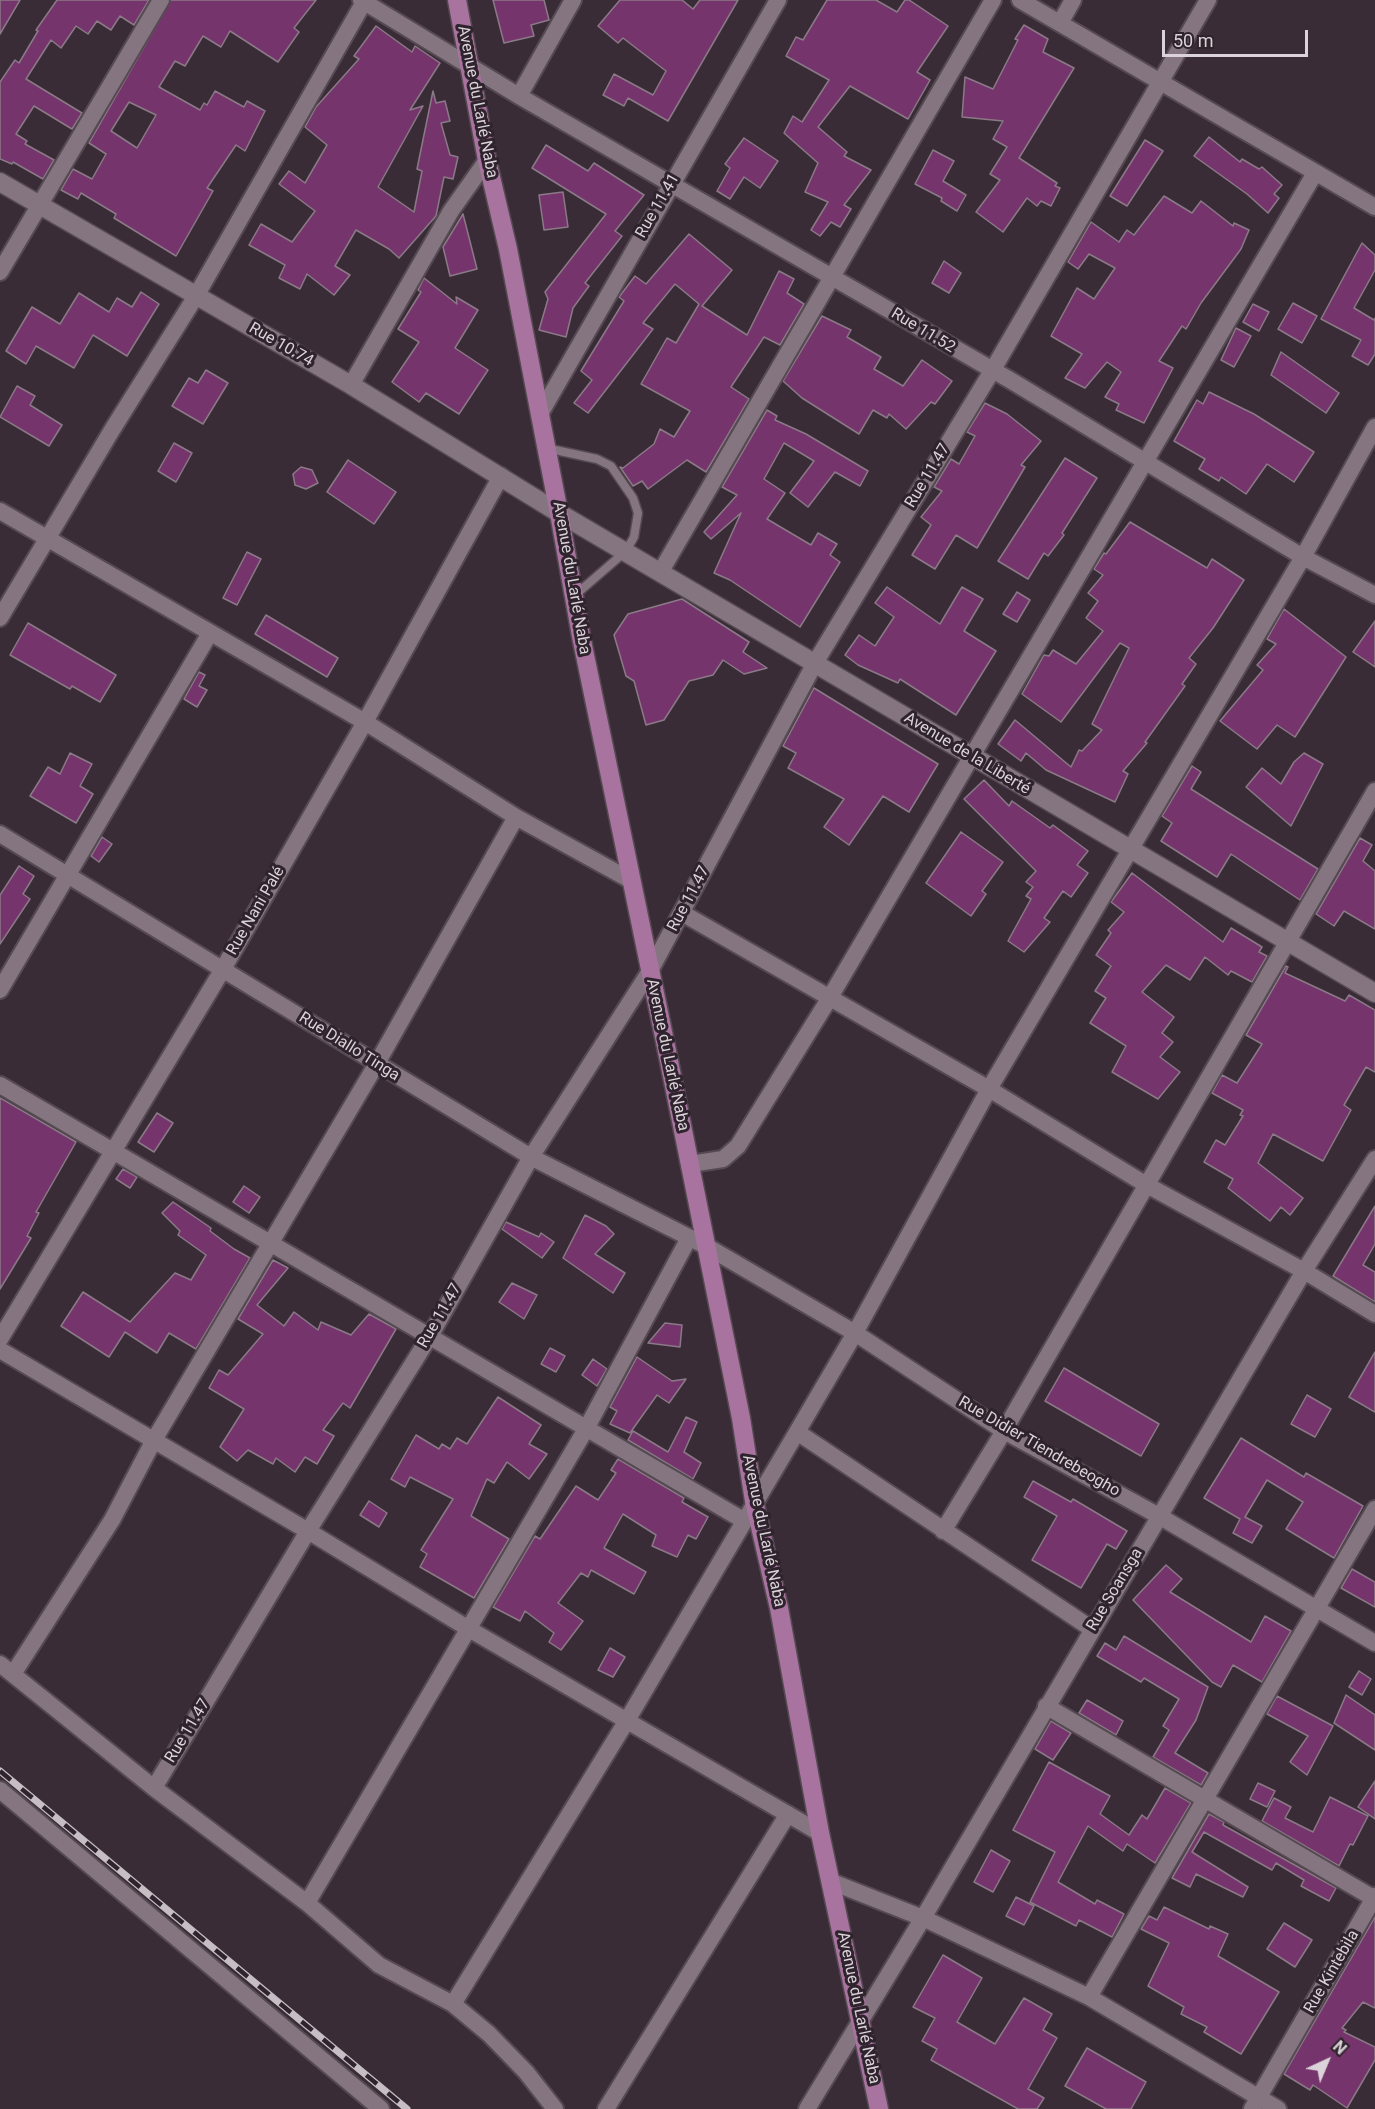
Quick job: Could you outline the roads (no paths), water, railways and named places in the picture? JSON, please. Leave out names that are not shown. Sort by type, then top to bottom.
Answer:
[{"type":"main road","name":"Avenue du Larlé Naba","points":[[457,0],[487,160],[508,249],[560,513],[574,597],[741,1418],[754,1501],[779,1608],[820,1833],[879,2109]]},
{"type":"main road","name":"Rue 10.74","points":[[0,182],[351,385],[560,513]]},
{"type":"main road","name":"Avenue de la Liberté","points":[[560,513],[661,571],[970,757],[1375,993]]},
{"type":"street","points":[[0,272],[161,0]]},
{"type":"street","points":[[519,96],[573,0]]},
{"type":"street","name":"Rue 11.41","points":[[540,414],[778,0]]},
{"type":"street","points":[[661,571],[834,278],[993,0]]},
{"type":"street","points":[[1020,0],[1375,207]]},
{"type":"street","points":[[1059,23],[1073,0]]},
{"type":"street","name":"Rue 11.47","points":[[154,1788],[308,1531],[430,1336],[531,1157],[650,971],[815,663],[992,370],[1208,0]]},
{"type":"street","points":[[0,618],[46,538],[196,296],[363,1]]},
{"type":"street","name":"Rue 11.52","points":[[363,1],[519,96],[992,370],[1303,557],[1375,595]]},
{"type":"street","points":[[351,385],[451,211],[487,160]]},
{"type":"street","points":[[690,1164],[723,1159],[738,1146],[829,999],[1315,173]]},
{"type":"street","points":[[453,2004],[626,1722],[754,1501],[855,1333],[989,1089],[1303,557],[1375,427]]},
{"type":"street","name":"Rue Nani Palé","points":[[0,1339],[223,969],[365,722],[501,476]]},
{"type":"street","points":[[0,511],[365,722],[516,817],[632,881]]},
{"type":"street","points":[[0,990],[210,633]]},
{"type":"street","points":[[943,1531],[1004,1431],[1145,1184],[1375,791]]},
{"type":"street","points":[[516,817],[273,1244],[154,1440],[112,1520],[7,1669],[154,1788],[307,1903],[379,1965],[453,2004],[489,2034],[526,2072],[555,2109]]},
{"type":"street","name":"Rue Diallo Tinga","points":[[0,834],[376,1065],[531,1157],[706,1246]]},
{"type":"street","points":[[682,913],[989,1089],[1145,1184],[1304,1271],[1375,1314]]},
{"type":"street","points":[[0,1084],[743,1520]]},
{"type":"street","name":"Rue Soansga","points":[[807,2109],[923,1918],[1304,1271],[1375,1159]]},
{"type":"street","points":[[307,1903],[586,1429],[688,1238]]},
{"type":"street","name":"Rue Didier Tiendrebeogho","points":[[706,1246],[855,1333],[1004,1431],[1159,1516],[1375,1643]]},
{"type":"street","points":[[0,1350],[626,1722],[820,1833]]},
{"type":"street","points":[[797,1432],[1092,1629]]},
{"type":"street","points":[[1089,1997],[1375,1509]]},
{"type":"street","points":[[1046,1706],[1206,1797],[1375,1898]]},
{"type":"street","points":[[0,1790],[381,2109]]},
{"type":"street","points":[[606,2109],[788,1815]]},
{"type":"street","points":[[831,1882],[923,1918],[1089,1997],[1255,2103],[1278,2109]]},
{"type":"street","name":"Rue Kintebila","points":[[1255,2103],[1375,1898]]},
{"type":"lane","points":[[546,448],[597,459],[616,471],[633,498],[638,513],[634,537],[626,551],[574,597]]},
{"type":"railway","points":[[0,1771],[407,2109]]}]
